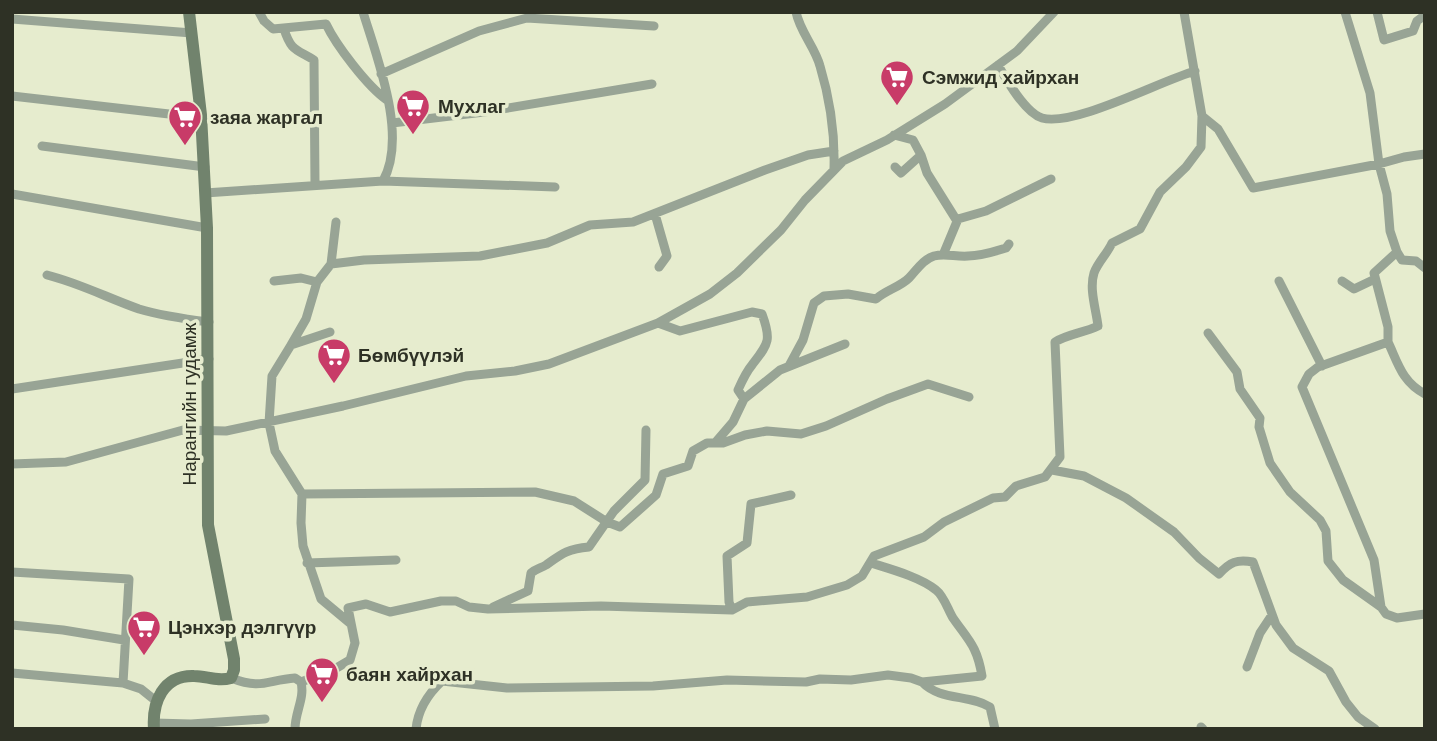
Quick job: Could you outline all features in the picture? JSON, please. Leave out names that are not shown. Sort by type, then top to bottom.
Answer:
[{"type":"main road","name":"Нарангийн гудамж","points":[[190,12],[205,167],[209,322],[208,525],[234,659],[232,678]]},
{"type":"main road","points":[[154,726],[156,701],[165,684],[177,678],[193,676],[215,680],[232,678]]},
{"type":"street","points":[[259,12],[264,22],[274,29],[326,24],[333,39],[368,82],[387,100]]},
{"type":"street","points":[[363,12],[392,123],[391,160],[383,181]]},
{"type":"street","points":[[796,12],[799,27],[821,67],[831,114],[834,169]]},
{"type":"street","points":[[12,464],[66,462],[183,430],[226,431],[466,376],[549,364],[658,323],[710,294],[737,273],[781,230],[843,161],[894,135],[945,104],[1017,51],[1054,12]]},
{"type":"street","points":[[301,682],[333,670],[350,660],[355,643],[348,608],[366,604],[390,611],[456,601],[469,607],[488,609],[601,606],[732,610],[747,602],[807,597],[847,585],[862,576],[874,556],[924,537],[944,522],[993,498],[1005,498],[1016,486],[1045,477],[1060,457],[1055,342],[1066,335],[1082,333],[1098,326],[1092,288],[1093,275],[1100,259],[1108,252],[1111,243],[1140,229],[1160,191],[1186,167],[1201,146],[1202,116],[1184,12]]},
{"type":"street","points":[[1345,12],[1370,93],[1379,164],[1387,194],[1390,231],[1402,260],[1416,261],[1425,268]]},
{"type":"street","points":[[1377,12],[1384,40],[1413,31],[1417,21],[1425,15]]},
{"type":"street","points":[[381,75],[479,31],[527,18],[654,26]]},
{"type":"street","points":[[12,19],[192,33]]},
{"type":"street","points":[[284,29],[289,45],[314,60],[315,185]]},
{"type":"street","points":[[998,65],[1027,107],[1041,118],[1059,118],[1126,99],[1176,76],[1195,71]]},
{"type":"street","points":[[392,123],[484,112],[652,84]]},
{"type":"street","points":[[12,96],[169,114],[201,115]]},
{"type":"street","points":[[1202,116],[1218,129],[1253,188],[1425,154]]},
{"type":"street","points":[[894,135],[913,140],[927,173],[957,221]]},
{"type":"street","points":[[42,146],[205,167]]},
{"type":"street","points":[[331,264],[364,260],[480,256],[547,243],[590,225],[633,222],[765,170],[808,155],[834,151]]},
{"type":"street","points":[[895,167],[901,173],[921,155]]},
{"type":"street","points":[[943,255],[958,219],[986,211],[1051,178]]},
{"type":"street","points":[[205,193],[383,181],[555,187]]},
{"type":"street","points":[[12,194],[207,228]]},
{"type":"street","points":[[655,214],[667,256],[659,267]]},
{"type":"street","points":[[336,222],[331,264],[317,282],[306,318],[272,376],[269,423],[275,451],[302,494],[301,523],[307,563],[321,599],[351,624]]},
{"type":"street","points":[[789,366],[803,340],[814,303],[824,296],[848,294],[876,299],[883,292],[908,280],[930,257],[985,254],[1006,248],[1009,244]]},
{"type":"street","points":[[1397,252],[1374,273],[1388,327],[1388,342],[1399,369],[1412,387],[1425,394]]},
{"type":"street","points":[[47,275],[142,310],[209,322]]},
{"type":"street","points":[[274,281],[301,278],[317,282]]},
{"type":"street","points":[[1342,281],[1353,289],[1376,279]]},
{"type":"street","points":[[1279,281],[1322,366]]},
{"type":"street","points":[[658,323],[680,331],[752,312],[762,314],[769,331],[764,351],[750,366],[738,390],[744,400]]},
{"type":"street","points":[[291,345],[330,332]]},
{"type":"street","points":[[1209,333],[1237,372],[1240,389],[1260,418],[1259,428],[1270,463],[1290,492],[1321,520],[1328,561],[1343,580],[1381,607],[1386,614],[1397,618],[1425,614]]},
{"type":"street","points":[[1381,607],[1374,560],[1302,387],[1309,374],[1322,366],[1388,342]]},
{"type":"street","points":[[715,443],[733,422],[744,400],[780,370],[845,344]]},
{"type":"street","points":[[12,389],[209,359]]},
{"type":"street","points":[[302,494],[535,492],[574,501],[620,527],[656,495],[663,474],[688,466],[693,451],[707,443],[723,443],[767,431],[801,434],[928,384],[969,397]]},
{"type":"street","points":[[488,609],[528,591],[531,573],[568,549],[589,547],[614,511],[645,480],[646,430]]},
{"type":"street","points":[[1052,470],[1084,476],[1126,498],[1174,531],[1199,558],[1219,574],[1228,564],[1239,559],[1253,562],[1276,625],[1293,648],[1329,671],[1346,702],[1358,717],[1375,729]]},
{"type":"street","points":[[732,610],[729,602],[727,556],[747,544],[751,504],[790,495]]},
{"type":"street","points":[[307,563],[396,560]]},
{"type":"street","points":[[871,563],[898,571],[937,591],[954,619],[970,638],[979,658],[982,676],[922,682]]},
{"type":"street","points":[[12,572],[129,579],[122,683]]},
{"type":"street","points":[[1247,667],[1260,633],[1272,615]]},
{"type":"street","points":[[12,625],[124,640]]},
{"type":"street","points":[[12,673],[122,683],[141,689],[156,701]]},
{"type":"street","points":[[416,729],[418,715],[431,691],[442,681],[508,688],[653,686],[727,680],[806,682],[888,675],[922,682],[937,694],[982,702],[990,708],[995,729]]},
{"type":"street","points":[[232,678],[259,685],[295,678],[301,682],[303,690],[296,712],[295,729]]},
{"type":"street","points":[[154,726],[265,719]]},
{"type":"place","name":"Сэмжид хайрхан","points":[[897,107]]},
{"type":"place","name":"Мухлаг","points":[[413,136]]},
{"type":"place","name":"заяа жаргал","points":[[185,147]]},
{"type":"place","name":"Бөмбүүлэй","points":[[334,385]]},
{"type":"place","name":"Цэнхэр дэлгүүр","points":[[144,657]]},
{"type":"place","name":"баян хайрхан","points":[[322,704]]}]
